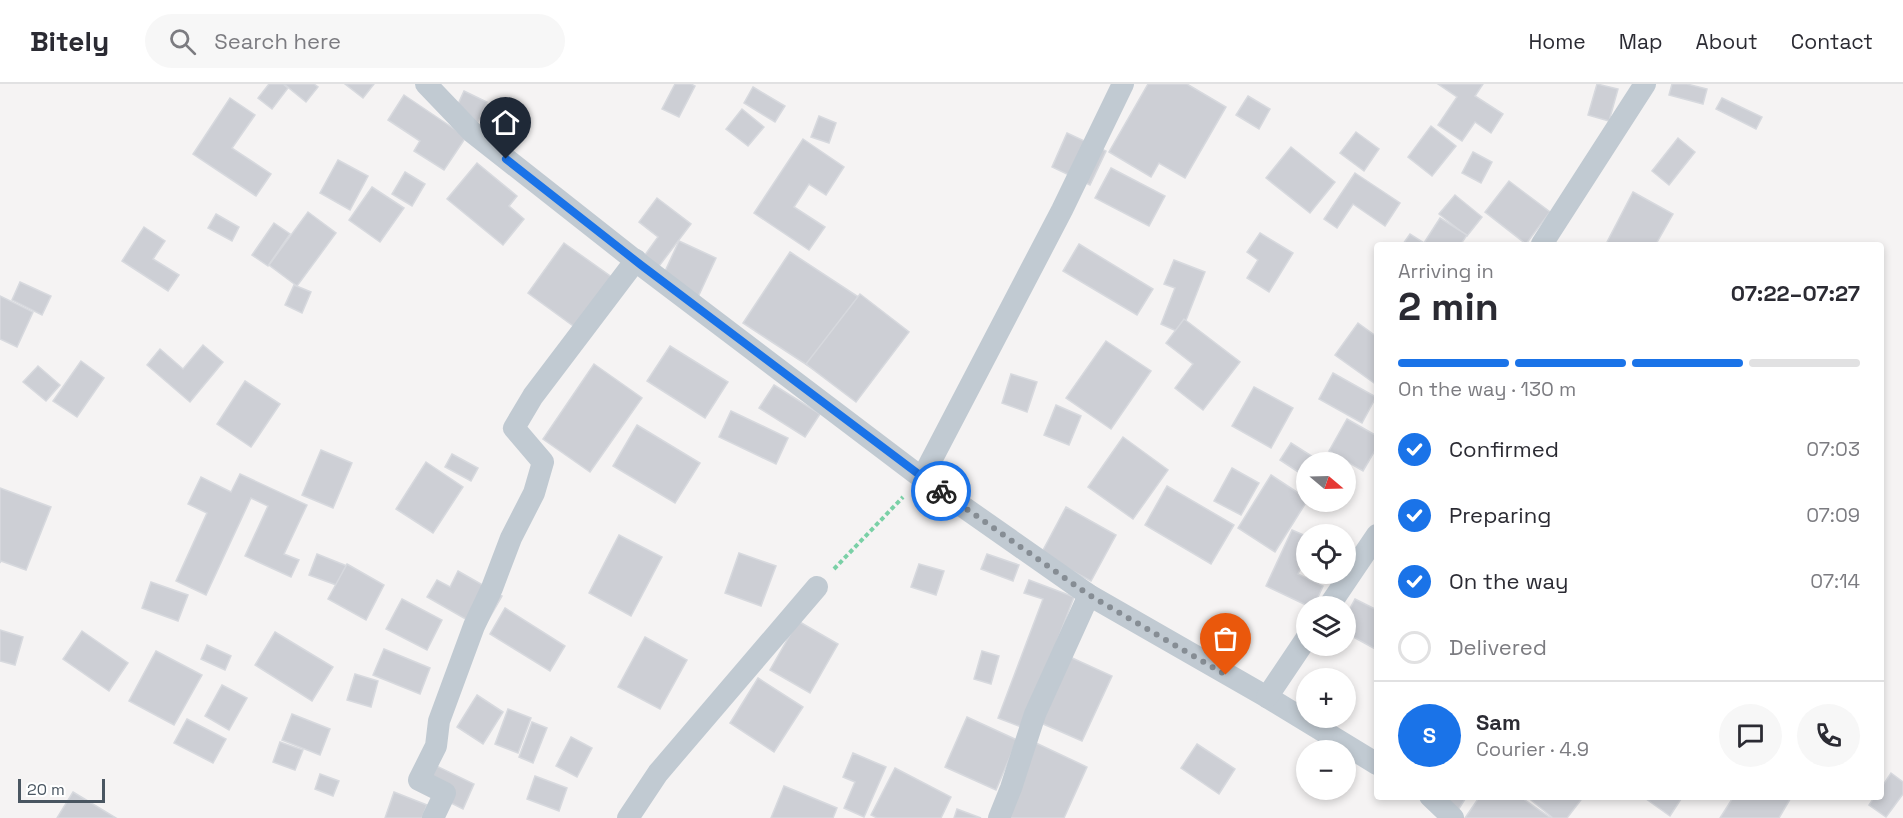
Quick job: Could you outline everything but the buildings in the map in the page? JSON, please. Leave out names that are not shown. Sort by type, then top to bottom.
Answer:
[{"type":"street","points":[[426,84],[472,132],[921,478],[1089,595],[1374,762]]},
{"type":"street","points":[[921,478],[1062,210],[1123,84]]},
{"type":"street","points":[[1543,242],[1645,84]]},
{"type":"street","points":[[433,818],[445,793],[419,780],[436,746],[440,721],[474,626],[492,588],[511,538],[534,493],[543,462],[514,428],[533,396],[636,260]]},
{"type":"street","points":[[1336,596],[1374,539]]},
{"type":"street","points":[[628,818],[658,773],[817,587]]},
{"type":"street","points":[[999,818],[1035,714],[1089,595]]},
{"type":"street","points":[[1267,698],[1296,654]]},
{"type":"street","points":[[1434,800],[1453,818]]},
{"type":"path","points":[[817,587],[921,478]]},
{"type":"way so far","points":[[941,491],[1089,595],[1226,675]]},
{"type":"route","points":[[506,159],[641,265],[941,491]]}]
